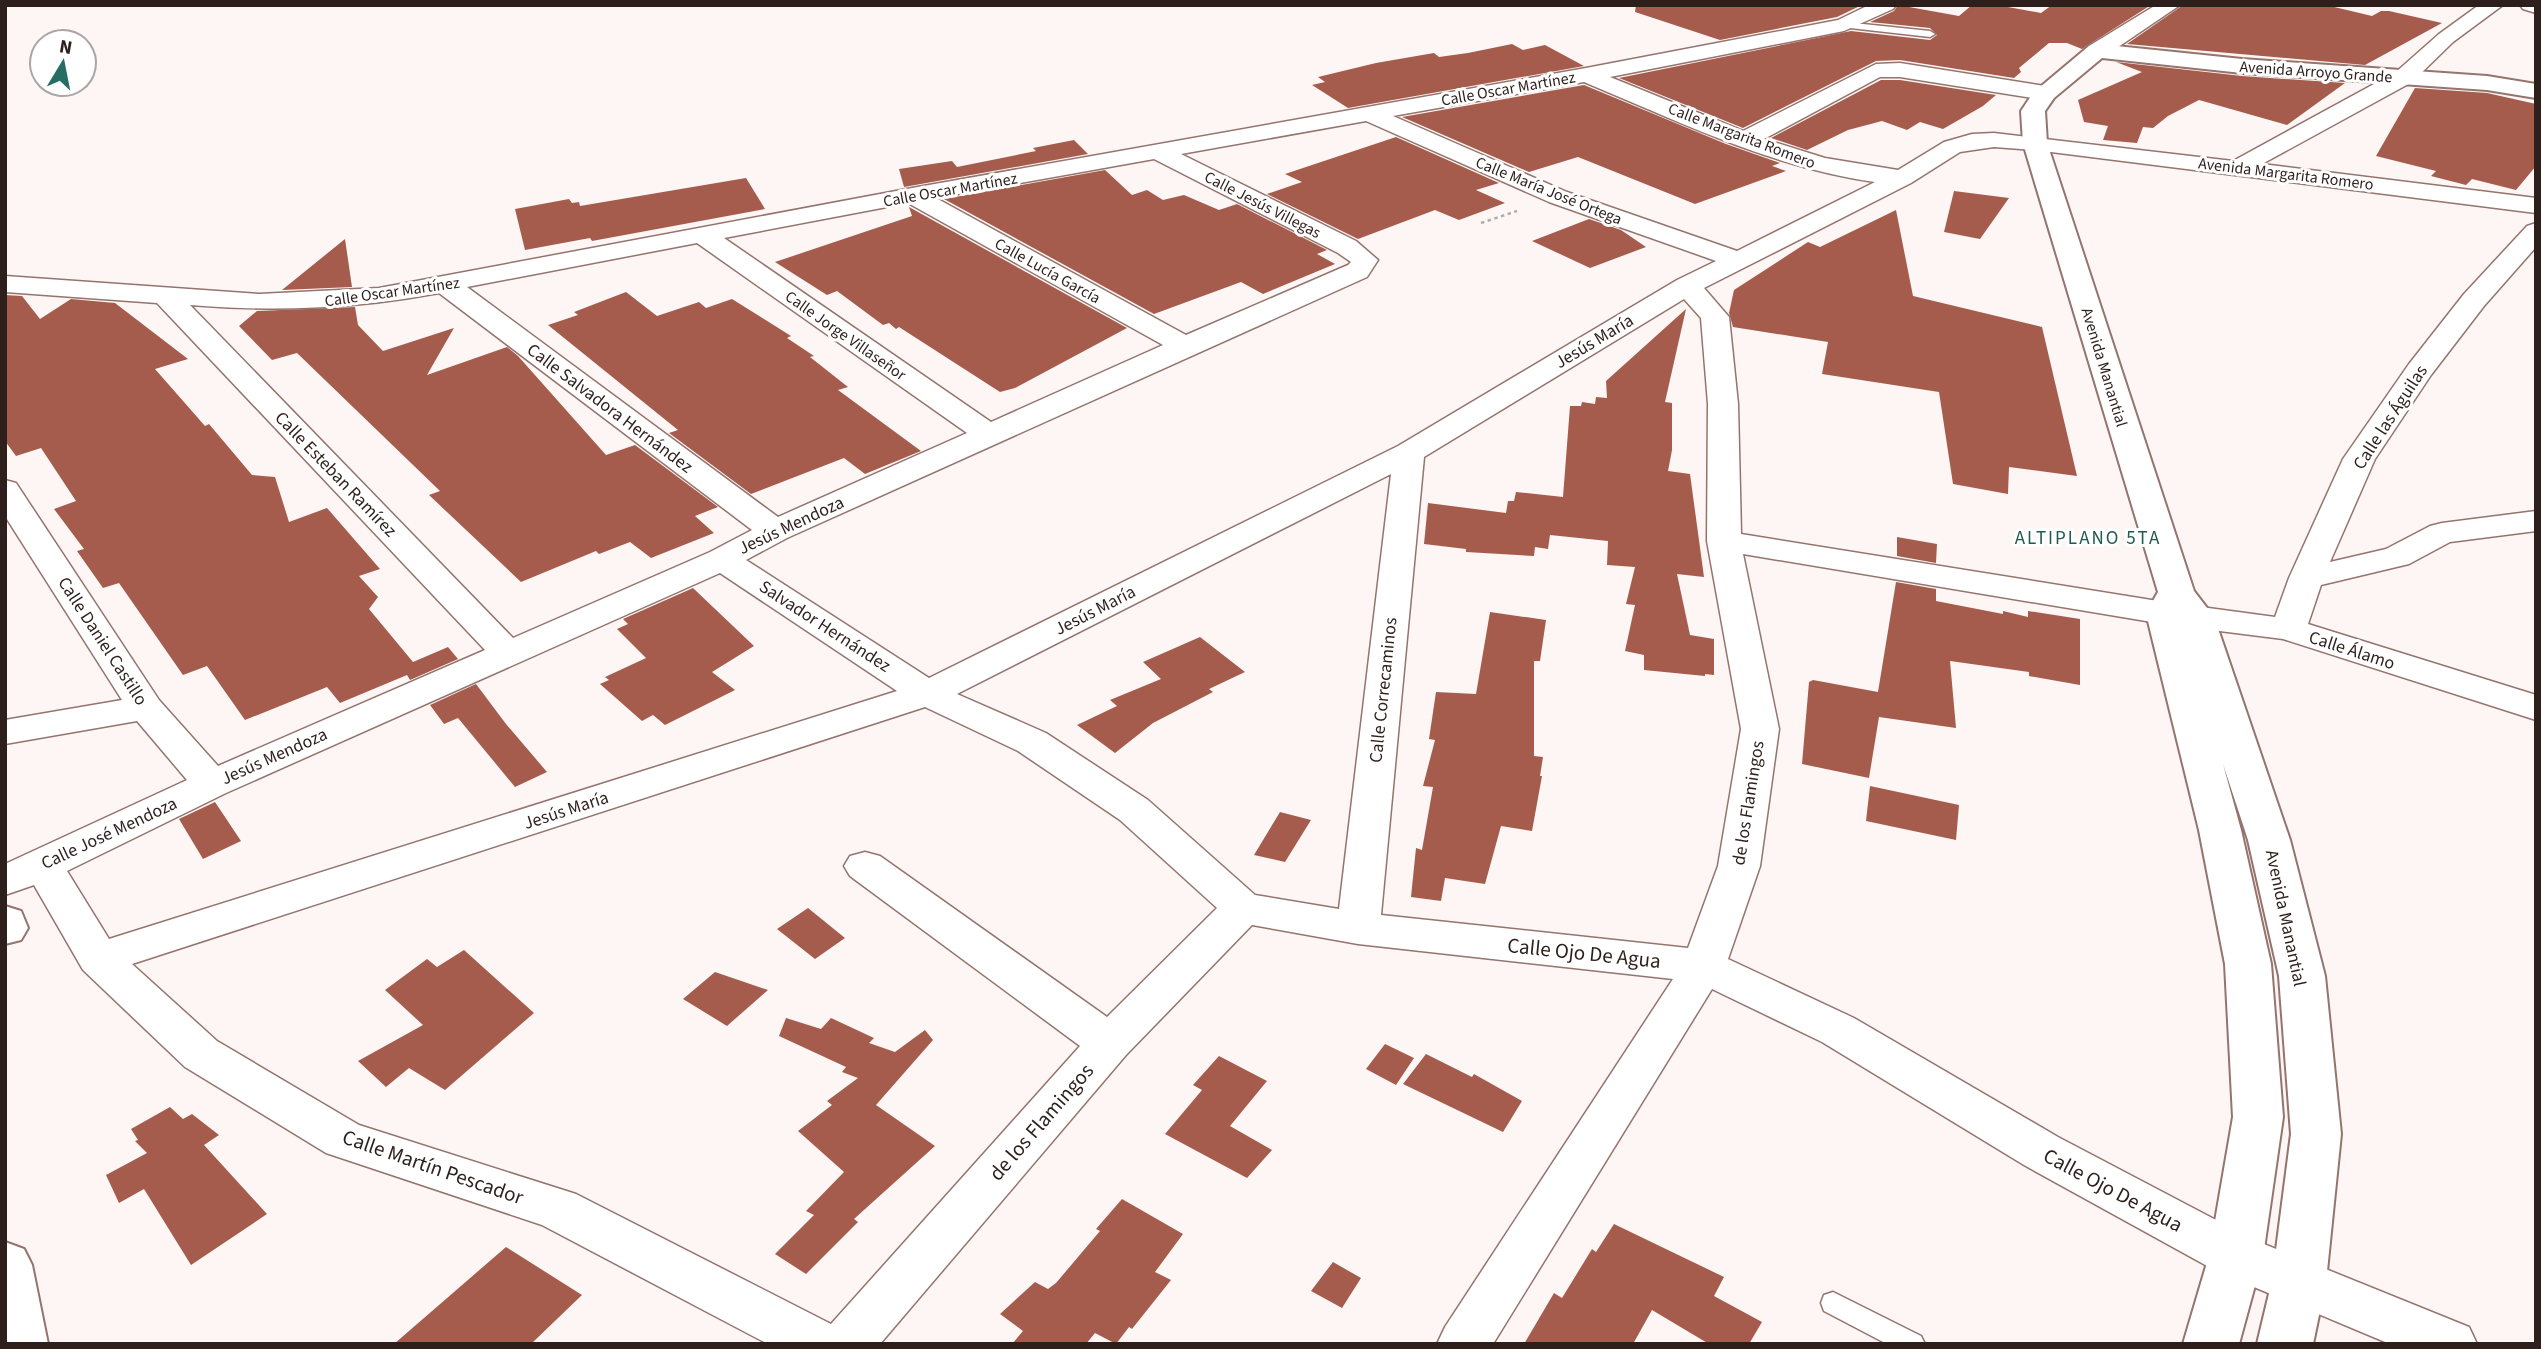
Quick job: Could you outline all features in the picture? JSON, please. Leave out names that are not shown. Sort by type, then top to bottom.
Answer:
[{"type":"main road","name":"Avenida Arroyo Grande","points":[[2097,51],[2242,66],[2487,83],[2536,91]]},
{"type":"main road","points":[[2045,93],[2097,51]]},
{"type":"main road","name":"Avenida Manantial","points":[[2045,93],[2033,111],[2035,143],[2178,607],[2269,840],[2302,976],[2316,1134],[2299,1281],[2285,1344]]},
{"type":"main road","name":"Avenida Manantial","points":[[2178,607],[2248,964],[2258,1117],[2236,1256],[2211,1344]]},
{"type":"main road","points":[[5,922],[5,928]]},
{"type":"main road","points":[[5,1265],[20,1344]]},
{"type":"street","name":"Calle Oscar Martínez","points":[[5,284],[259,302],[379,296],[912,195],[1586,75],[1844,25],[1886,5]]},
{"type":"street","points":[[2135,5],[2166,8]]},
{"type":"street","points":[[2239,167],[2404,77],[2446,38],[2493,5]]},
{"type":"street","points":[[2529,5],[2536,6]]},
{"type":"street","points":[[2097,51],[2166,8]]},
{"type":"street","points":[[1746,139],[1876,71],[1887,69],[2045,93]]},
{"type":"street","name":"Calle Margarita Romero","points":[[1586,75],[1746,139],[1825,166],[1860,174],[1902,178]]},
{"type":"street","name":"Calle María José Ortega","points":[[1367,113],[1558,197],[1735,259]]},
{"type":"street","name":"Jesús María","points":[[98,959],[928,694],[1409,453],[1735,259],[1902,178],[1952,148],[1972,141],[2035,143]]},
{"type":"street","name":"Avenida Margarita Romero","points":[[2035,143],[2536,206]]},
{"type":"street","name":"Calle Jesús Villegas","points":[[1158,152],[1347,247],[1365,260]]},
{"type":"street","name":"Calle Lucía García","points":[[912,195],[1185,346]]},
{"type":"street","name":"Calle las Águilas","points":[[2288,629],[2306,578],[2359,459],[2419,370],[2474,300],[2536,231]]},
{"type":"street","name":"Calle Jorge Villaseñor","points":[[702,235],[990,436]]},
{"type":"street","name":"Jesús Mendoza","points":[[212,784],[722,559],[775,531],[1358,271],[1365,260]]},
{"type":"street","name":"Calle Salvadora Hernández","points":[[445,284],[775,531]]},
{"type":"street","name":"de los Flamingos","points":[[1464,1344],[1704,966],[1739,866],[1760,729],[1724,541],[1723,404],[1715,317],[1687,286]]},
{"type":"street","name":"Calle Esteban Ramírez","points":[[165,295],[507,652]]},
{"type":"street","name":"Calle Correcaminos","points":[[1358,928],[1409,453]]},
{"type":"street","name":"Calle Daniel Castillo","points":[[5,490],[146,708],[212,784]]},
{"type":"street","points":[[2306,578],[2397,557],[2442,533],[2536,521]]},
{"type":"street","name":"Calle Álamo","points":[[1724,541],[2178,607],[2288,629],[2536,708]]},
{"type":"street","name":"Salvador Hernández","points":[[722,559],[928,694]]},
{"type":"street","points":[[928,694],[1032,742],[1134,810],[1243,908]]},
{"type":"street","points":[[5,732],[146,708]]},
{"type":"street","name":"Calle José Mendoza","points":[[24,872],[212,784]]},
{"type":"street","points":[[865,866],[1110,1043]]},
{"type":"street","name":"Calle Martín Pescador","points":[[24,872],[98,959],[201,1054],[344,1139],[558,1209],[819,1344]]},
{"type":"street","name":"de los Flamingos","points":[[847,1344],[1110,1043],[1243,908]]},
{"type":"street","name":"Calle Ojo De Agua","points":[[1243,908],[1358,928],[1704,966],[1838,1030],[2041,1151],[2236,1256],[2450,1344]]},
{"type":"lane","points":[[1844,25],[1930,34]]},
{"type":"lane","points":[[1833,1303],[1912,1344]]},
{"type":"building","points":[[1636,5],[1862,5],[1837,17],[1720,40],[1635,12]]},
{"type":"building","points":[[1898,5],[1959,16],[1972,5],[1997,5],[2041,13],[2052,5],[2151,5],[2082,49],[2067,43],[2049,43],[2019,68],[2021,72],[2014,78],[1900,60],[1876,61],[1743,128],[1619,78],[1851,31],[1930,40],[1937,35],[1930,28],[1870,22],[1894,11]]},
{"type":"building","points":[[2183,5],[2326,5],[2372,16],[2381,11],[2389,11],[2442,23],[2365,65],[2127,44]]},
{"type":"building","points":[[1512,44],[1523,50],[1545,45],[1584,66],[1348,108],[1312,85],[1325,82],[1318,77],[1376,63],[1434,53],[1439,57],[1468,53]]},
{"type":"building","points":[[2116,62],[2242,76],[2345,83],[2287,125],[2199,100],[2168,116],[2153,128],[2143,127],[2137,143],[2103,140],[2108,126],[2084,122],[2078,100],[2142,72]]},
{"type":"building","points":[[1881,80],[1900,80],[1996,95],[1983,106],[1943,129],[1920,122],[1907,130],[1882,121],[1848,130],[1807,150],[1771,138]]},
{"type":"building","points":[[1584,85],[1726,144],[1780,163],[1772,166],[1786,171],[1695,204],[1578,157],[1529,172],[1402,117]]},
{"type":"building","points":[[2415,88],[2487,93],[2536,104],[2536,166],[2516,190],[2472,179],[2466,185],[2431,176],[2436,171],[2376,156]]},
{"type":"building","points":[[1396,137],[1499,183],[1476,190],[1505,203],[1459,220],[1435,210],[1358,239],[1267,194],[1302,182],[1285,174]]},
{"type":"building","points":[[1074,140],[1088,154],[904,187],[899,169],[952,161],[957,167],[1036,151],[1033,148]]},
{"type":"building","points":[[1105,170],[1132,195],[1147,190],[1163,200],[1184,195],[1219,210],[1237,204],[1327,250],[1317,254],[1335,264],[1263,294],[1241,282],[1154,314],[944,199]]},
{"type":"building","points":[[746,178],[765,209],[592,241],[590,238],[525,250],[515,209],[569,199],[572,203],[579,202],[580,206]]},
{"type":"building","points":[[1954,191],[2009,198],[1980,239],[1944,232]]},
{"type":"building","points":[[909,207],[1127,328],[1015,388],[1000,392],[899,327],[896,329],[889,323],[883,325],[837,291],[827,295],[775,262],[912,216]]},
{"type":"building","points":[[1896,210],[1913,296],[2042,327],[2077,476],[2009,467],[2008,494],[1953,484],[1939,392],[1822,374],[1828,342],[1733,327],[1729,313],[1734,290],[1808,242],[1820,247]]},
{"type":"building","points":[[1589,219],[1621,230],[1646,247],[1590,268],[1532,241]]},
{"type":"building","points":[[345,239],[352,287],[282,290]]},
{"type":"building","points":[[626,292],[657,316],[699,302],[706,308],[732,299],[791,336],[787,338],[814,356],[810,357],[848,387],[838,390],[921,451],[865,474],[844,458],[751,494],[669,433],[678,430],[548,325],[578,315],[574,312]]},
{"type":"building","points":[[5,295],[22,296],[40,319],[71,299],[115,303],[188,359],[155,369],[205,426],[209,424],[252,475],[275,477],[289,522],[327,508],[380,569],[359,576],[378,597],[369,609],[413,662],[448,647],[458,659],[410,680],[407,675],[340,703],[327,687],[245,720],[207,666],[183,675],[119,583],[103,588],[77,551],[84,549],[54,509],[76,501],[41,448],[16,456],[5,441]]},
{"type":"building","points":[[355,307],[358,325],[383,351],[454,328],[427,375],[507,347],[606,455],[635,445],[718,507],[695,516],[714,533],[651,558],[630,542],[599,554],[596,551],[521,582],[429,495],[440,491],[297,353],[272,360],[239,326],[257,311]]},
{"type":"building","points":[[1686,309],[1665,402],[1672,403],[1672,450],[1668,471],[1690,474],[1704,577],[1677,574],[1690,635],[1714,639],[1714,675],[1705,676],[1644,670],[1644,655],[1625,651],[1635,605],[1626,604],[1635,567],[1607,565],[1608,541],[1550,535],[1548,549],[1535,547],[1534,556],[1466,552],[1466,549],[1424,544],[1428,503],[1506,513],[1508,501],[1514,501],[1516,492],[1563,497],[1570,406],[1581,406],[1582,402],[1595,404],[1596,397],[1607,398],[1606,381]]},
{"type":"building","points":[[1897,537],[1937,544],[1936,563],[1897,556]]},
{"type":"building","points":[[1896,582],[1936,589],[1936,601],[2003,614],[2003,611],[2028,617],[2028,611],[2080,619],[2080,685],[2029,676],[2029,672],[1950,661],[1956,728],[1879,717],[1869,778],[1802,764],[1809,682],[1813,680],[1878,692]]},
{"type":"building","points":[[693,588],[754,646],[712,672],[735,690],[665,725],[653,715],[642,721],[600,684],[609,680],[605,677],[646,658],[617,629],[628,624],[623,619]]},
{"type":"building","points":[[1490,612],[1546,620],[1540,661],[1534,661],[1534,756],[1543,757],[1532,831],[1501,826],[1485,884],[1445,878],[1441,901],[1411,897],[1416,848],[1422,850],[1433,787],[1423,786],[1435,740],[1429,739],[1436,692],[1476,694]]},
{"type":"building","points":[[1200,637],[1245,672],[1209,689],[1213,692],[1153,723],[1115,753],[1077,725],[1117,706],[1110,700],[1161,679],[1143,662]]},
{"type":"building","points":[[476,684],[547,772],[515,787],[458,718],[444,724],[430,705]]},
{"type":"building","points":[[1870,786],[1959,805],[1956,840],[1866,821]]},
{"type":"building","points":[[215,802],[241,841],[203,859],[179,819]]},
{"type":"building","points":[[1280,812],[1311,820],[1285,862],[1254,855]]},
{"type":"building","points":[[808,908],[845,938],[815,959],[777,929]]},
{"type":"building","points":[[464,950],[534,1013],[445,1090],[409,1068],[386,1087],[358,1061],[423,1025],[385,990],[427,959],[437,967]]},
{"type":"building","points":[[715,972],[768,990],[727,1026],[683,999]]},
{"type":"building","points":[[786,1018],[821,1029],[831,1018],[874,1038],[869,1043],[895,1052],[925,1030],[933,1040],[876,1105],[935,1146],[854,1219],[858,1222],[806,1274],[775,1254],[814,1215],[806,1211],[844,1172],[798,1131],[832,1105],[827,1101],[858,1078],[842,1072],[846,1067],[779,1036]]},
{"type":"building","points":[[1385,1044],[1414,1058],[1396,1085],[1366,1069]]},
{"type":"building","points":[[1426,1054],[1472,1077],[1474,1074],[1522,1101],[1503,1132],[1403,1084]]},
{"type":"building","points":[[1219,1056],[1267,1081],[1230,1126],[1272,1150],[1247,1178],[1165,1134],[1202,1090],[1193,1085]]},
{"type":"building","points":[[170,1107],[183,1119],[192,1114],[219,1135],[204,1145],[267,1214],[191,1265],[144,1189],[119,1203],[106,1175],[147,1153],[135,1141],[138,1140],[131,1129]]},
{"type":"building","points":[[1122,1199],[1183,1234],[1155,1272],[1171,1280],[1132,1329],[1129,1327],[1116,1344],[1095,1333],[1086,1344],[1012,1344],[1023,1331],[1000,1314],[1035,1282],[1048,1289],[1056,1283],[1100,1231],[1096,1229]]},
{"type":"building","points":[[1614,1224],[1724,1277],[1714,1296],[1762,1322],[1749,1344],[1709,1344],[1652,1310],[1633,1344],[1524,1344],[1554,1293],[1562,1298],[1592,1249],[1596,1252]]},
{"type":"building","points":[[506,1247],[582,1295],[531,1344],[394,1344]]},
{"type":"building","points":[[1333,1262],[1361,1278],[1342,1308],[1311,1291]]},
{"type":"district","name":"ALTIPLANO 5TA","points":[[2088,537]]}]
